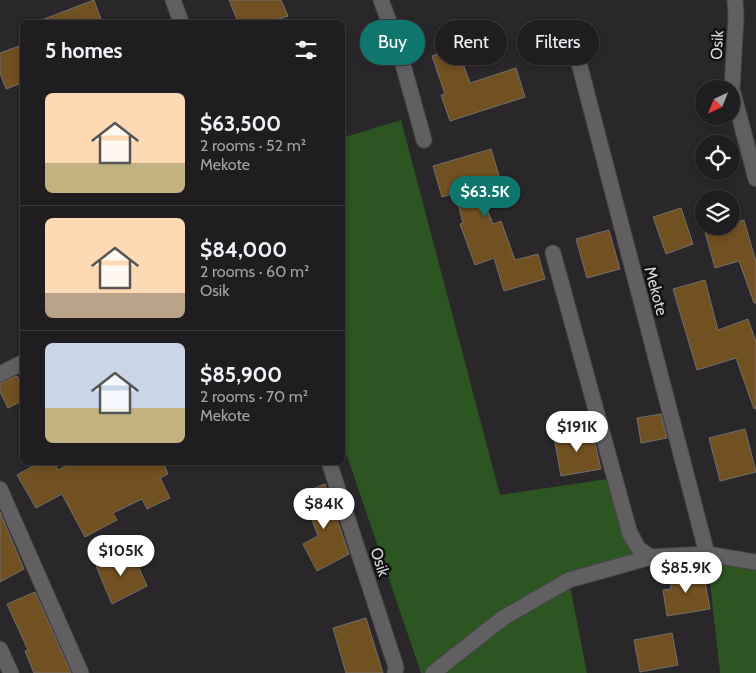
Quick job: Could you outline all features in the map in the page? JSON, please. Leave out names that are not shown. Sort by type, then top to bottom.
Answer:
[{"type":"street","points":[[173,0],[179,20]]},
{"type":"street","points":[[381,0],[397,43],[424,140]]},
{"type":"street","name":"Osik","points":[[735,0],[732,89],[756,179]]},
{"type":"street","name":"Mekote","points":[[580,65],[707,554]]},
{"type":"street","points":[[553,253],[630,534],[639,549],[651,557]]},
{"type":"street","points":[[0,374],[20,364]]},
{"type":"street","name":"Osik","points":[[330,465],[396,667],[395,673]]},
{"type":"street","points":[[0,489],[81,673]]},
{"type":"street","points":[[433,673],[504,618],[569,580],[651,557],[707,554],[756,562]]},
{"type":"street","points":[[0,650],[11,673]]},
{"type":"green space","points":[[401,120],[500,495],[614,478],[651,557],[569,581],[587,673],[421,673],[345,450],[345,137]]},
{"type":"green space","points":[[707,554],[756,562],[756,673],[720,673]]},
{"type":"building","points":[[94,0],[101,20],[42,20]]},
{"type":"building","points":[[229,0],[281,0],[288,16],[277,20],[237,20]]},
{"type":"building","points":[[20,46],[20,84],[6,89],[0,73],[0,53]]},
{"type":"building","points":[[435,65],[464,65],[470,83],[516,68],[525,97],[450,121],[441,95],[445,94]]},
{"type":"building","points":[[491,149],[500,179],[490,182],[492,188],[480,191],[493,224],[501,221],[515,260],[538,254],[545,279],[504,291],[494,258],[475,265],[460,224],[463,223],[455,193],[442,197],[433,166]]},
{"type":"building","points":[[681,208],[693,244],[666,254],[653,217]]},
{"type":"building","points":[[744,220],[756,262],[756,303],[754,303],[739,261],[715,268],[706,235],[740,235],[740,221]]},
{"type":"building","points":[[609,230],[620,269],[587,278],[576,239]]},
{"type":"building","points":[[705,280],[718,330],[748,319],[756,342],[756,408],[754,409],[736,358],[697,370],[673,289]]},
{"type":"building","points":[[17,376],[20,383],[20,402],[8,408],[0,392],[0,383]]},
{"type":"building","points":[[661,414],[667,438],[641,443],[637,418]]},
{"type":"building","points":[[745,429],[756,472],[720,481],[709,438]]},
{"type":"building","points":[[592,430],[601,469],[561,476],[554,437]]},
{"type":"building","points":[[35,465],[56,465],[58,470],[67,465],[164,465],[168,474],[160,478],[170,498],[147,509],[142,499],[113,513],[117,520],[85,537],[62,494],[36,508],[17,475]]},
{"type":"building","points":[[325,484],[349,554],[317,571],[303,544],[318,536],[302,493]]},
{"type":"building","points":[[0,512],[24,569],[0,582]]},
{"type":"building","points":[[131,550],[147,586],[112,604],[96,566]]},
{"type":"building","points":[[703,571],[710,609],[667,616],[663,590],[671,589],[669,576]]},
{"type":"building","points":[[35,592],[71,673],[34,673],[25,651],[28,650],[7,604]]},
{"type":"building","points":[[366,618],[383,673],[346,673],[333,628]]},
{"type":"building","points":[[672,633],[678,665],[640,672],[634,640]]}]
